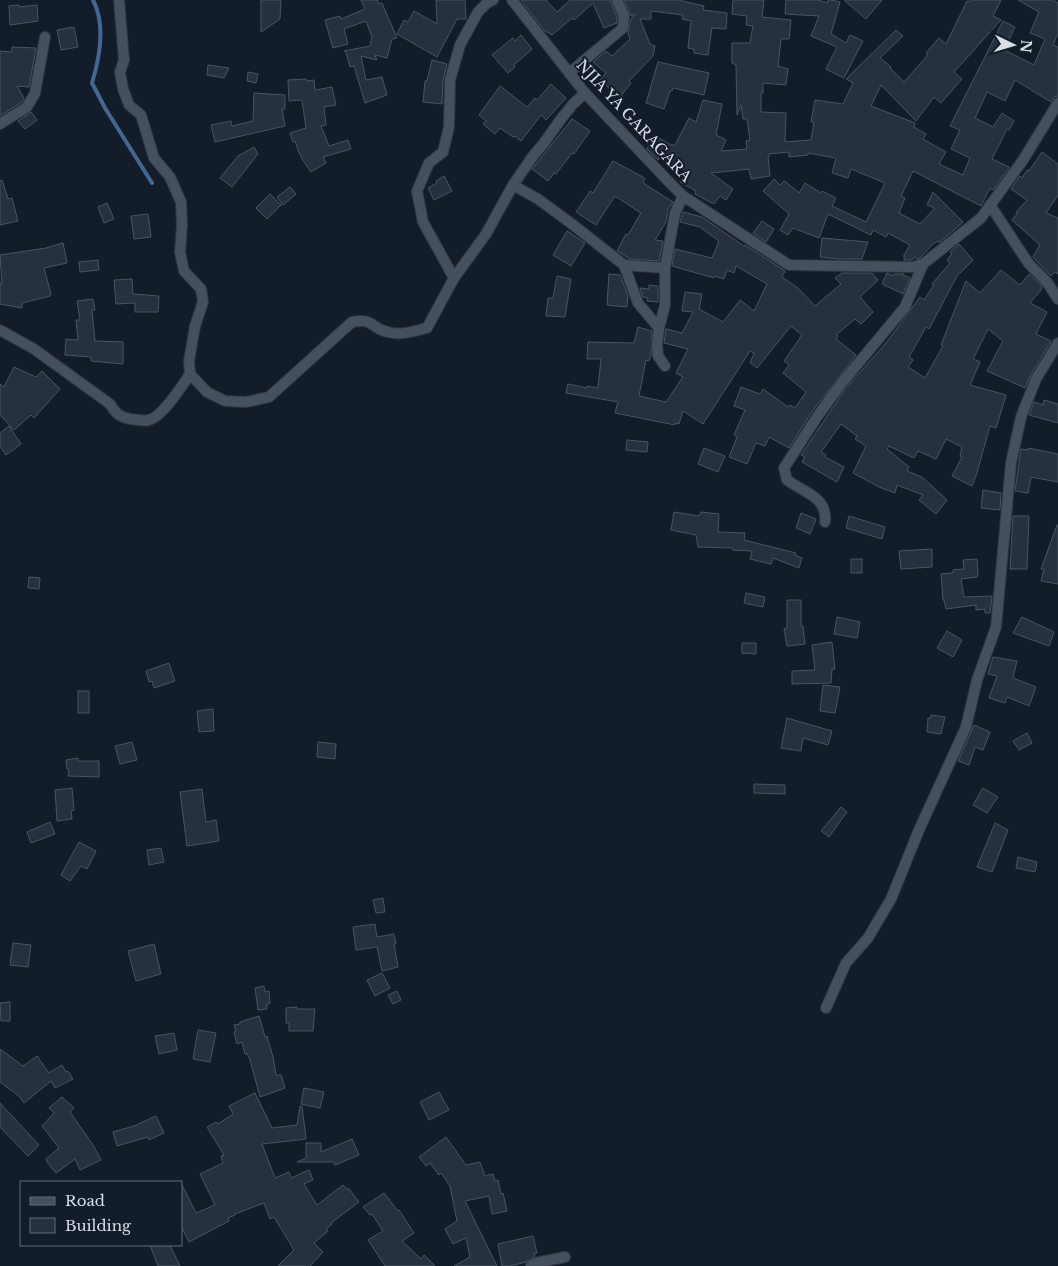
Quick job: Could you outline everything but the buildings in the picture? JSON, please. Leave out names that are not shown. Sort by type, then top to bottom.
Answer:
[{"type":"street","points":[[0,330],[34,349],[110,404],[114,412],[122,418],[150,420],[171,402],[190,374],[189,361],[195,326],[203,302],[201,289],[184,271],[180,252],[181,202],[170,177],[154,158],[141,115],[129,106],[123,89],[120,72],[124,60],[119,0]]},
{"type":"street","points":[[454,278],[423,222],[417,191],[429,163],[443,152],[449,127],[450,80],[460,45],[478,12],[482,0]]},
{"type":"street","points":[[478,12],[493,0]]},
{"type":"street","name":"NJIA YA GARAGARA","points":[[512,0],[585,93],[683,196],[779,260],[788,264],[913,267],[923,264]]},
{"type":"street","points":[[569,73],[623,28],[624,16],[617,0]]},
{"type":"street","points":[[0,124],[27,107],[35,93],[45,37]]},
{"type":"street","points":[[190,374],[207,392],[225,401],[246,402],[269,397],[352,322],[363,320],[372,322],[379,329],[389,333],[411,332],[427,328],[454,278],[486,234],[513,185],[532,156],[573,104],[585,93]]},
{"type":"street","points":[[825,522],[826,512],[823,506],[814,497],[786,480],[784,468],[817,416],[841,384],[905,307],[923,264],[981,218],[1023,160],[1058,103]]},
{"type":"street","points":[[513,185],[538,199],[624,265],[638,303],[659,328]]},
{"type":"street","points":[[665,366],[658,356],[659,328],[665,305],[665,268],[675,213],[683,196]]},
{"type":"street","points":[[990,205],[1029,264],[1047,282],[1058,299]]},
{"type":"street","points":[[624,265],[665,268]]},
{"type":"street","points":[[826,1008],[846,963],[868,938],[891,899],[919,830],[966,727],[977,680],[996,627],[1011,463],[1021,417],[1036,379],[1058,343]]},
{"type":"street","points":[[531,1266],[535,1263],[565,1257]]},
{"type":"waterway","points":[[93,0],[101,30],[99,52],[92,83],[105,108],[152,183]]}]
